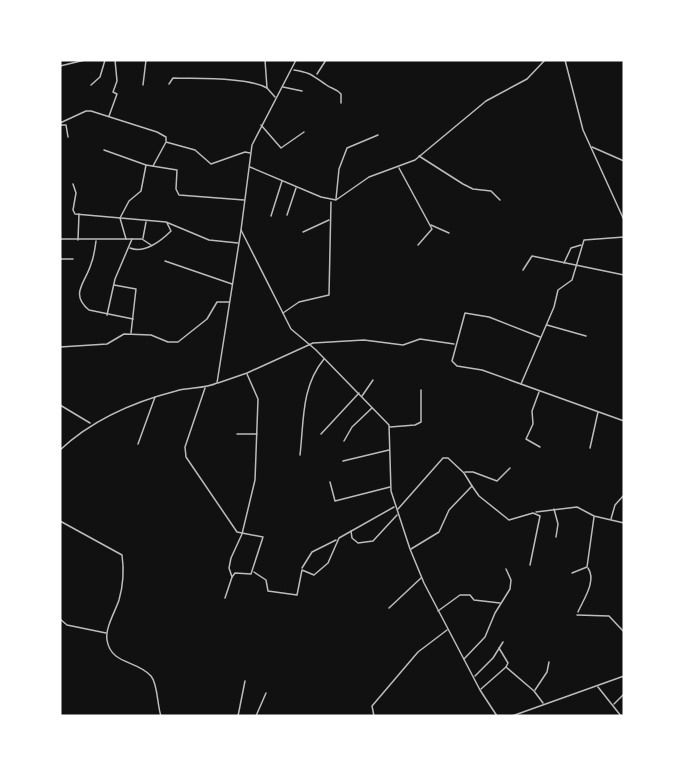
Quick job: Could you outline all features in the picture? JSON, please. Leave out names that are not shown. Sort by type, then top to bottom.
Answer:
[{"type":"street","points":[[60,66],[85,60]]},
{"type":"street","points":[[91,85],[100,77],[105,60]]},
{"type":"street","points":[[109,116],[117,94],[113,92],[117,81],[115,60]]},
{"type":"street","points":[[143,85],[146,60]]},
{"type":"street","points":[[265,60],[267,88]]},
{"type":"street","points":[[217,383],[251,153],[261,125],[296,60]]},
{"type":"street","points":[[316,75],[326,60]]},
{"type":"street","points":[[249,166],[296,187],[336,200],[369,177],[399,168],[420,156],[486,101],[527,79],[545,60]]},
{"type":"street","points":[[565,60],[583,130],[624,219]]},
{"type":"street","points":[[292,70],[316,75],[326,86],[341,92],[341,103]]},
{"type":"street","points":[[170,84],[171,79],[247,83],[267,88],[276,98]]},
{"type":"street","points":[[282,87],[302,92]]},
{"type":"street","points":[[60,124],[86,111],[157,132],[166,137],[166,142],[152,166]]},
{"type":"street","points":[[60,124],[66,125],[68,137]]},
{"type":"street","points":[[261,125],[281,148],[304,132]]},
{"type":"street","points":[[336,200],[339,169],[347,148],[378,135]]},
{"type":"street","points":[[166,142],[195,150],[211,164],[245,152],[251,153]]},
{"type":"street","points":[[591,146],[624,161]]},
{"type":"street","points":[[104,150],[146,165],[179,171],[176,189],[179,195],[245,200]]},
{"type":"street","points":[[420,156],[463,184],[473,189],[491,191],[500,200]]},
{"type":"street","points":[[126,239],[120,218],[129,201],[141,191],[146,165]]},
{"type":"street","points":[[399,168],[430,224],[431,231],[418,245]]},
{"type":"street","points":[[271,216],[282,180]]},
{"type":"street","points":[[73,184],[76,193],[73,210],[79,214],[166,222],[209,240],[239,243]]},
{"type":"street","points":[[287,215],[296,187]]},
{"type":"street","points":[[282,314],[299,302],[329,295],[331,200]]},
{"type":"street","points":[[78,240],[79,214]]},
{"type":"street","points":[[142,238],[147,220]]},
{"type":"street","points":[[303,232],[330,220]]},
{"type":"street","points":[[128,248],[137,250],[151,245],[171,231],[166,222]]},
{"type":"street","points":[[430,224],[449,233]]},
{"type":"street","points":[[241,230],[291,329],[324,358],[390,427],[391,487],[410,549],[421,578],[438,611],[480,690],[497,716]]},
{"type":"street","points":[[520,385],[546,325],[557,291],[572,280],[578,266],[582,244],[587,238],[624,237]]},
{"type":"street","points":[[60,239],[142,238],[151,245]]},
{"type":"street","points":[[107,316],[113,285],[132,239]]},
{"type":"street","points":[[96,240],[91,265],[79,286],[79,293],[87,309],[107,316],[133,319]]},
{"type":"street","points":[[564,264],[571,248],[582,244]]},
{"type":"street","points":[[523,270],[532,256],[624,275]]},
{"type":"street","points":[[60,259],[73,259]]},
{"type":"street","points":[[165,261],[214,280],[233,284]]},
{"type":"street","points":[[113,285],[136,289],[131,334]]},
{"type":"street","points":[[60,347],[107,344],[121,335],[131,334],[151,335],[178,342],[207,319],[216,302],[230,302]]},
{"type":"street","points":[[540,337],[489,316],[465,312],[455,344],[454,364],[482,370],[624,421]]},
{"type":"street","points":[[546,325],[586,336]]},
{"type":"street","points":[[60,450],[91,424],[155,397],[179,390],[205,388],[247,373],[309,344],[364,340],[404,345],[420,339],[455,344]]},
{"type":"street","points":[[300,455],[306,392],[316,368],[324,358]]},
{"type":"street","points":[[225,598],[232,577],[230,563],[242,534],[255,480],[258,396],[247,373]]},
{"type":"street","points":[[362,396],[373,380]]},
{"type":"street","points":[[205,388],[184,451],[191,466],[234,528],[242,534],[263,537],[250,575],[235,573],[232,577]]},
{"type":"street","points":[[390,427],[416,425],[421,422],[421,390]]},
{"type":"street","points":[[539,391],[532,411],[533,424],[526,439],[540,447]]},
{"type":"street","points":[[321,434],[359,393]]},
{"type":"street","points":[[138,444],[155,397]]},
{"type":"street","points":[[60,405],[91,424]]},
{"type":"street","points":[[344,441],[352,427],[373,407]]},
{"type":"street","points":[[590,448],[598,411]]},
{"type":"street","points":[[237,434],[258,434]]},
{"type":"street","points":[[343,461],[390,450]]},
{"type":"street","points":[[253,571],[266,580],[268,591],[297,595],[303,564],[312,552],[396,508],[442,458],[448,458],[464,473],[487,503],[509,520],[554,508],[577,507],[594,516],[624,523]]},
{"type":"street","points":[[464,473],[473,472],[496,481],[510,468]]},
{"type":"street","points":[[330,482],[335,501],[391,487]]},
{"type":"street","points":[[410,549],[439,532],[449,510],[472,486]]},
{"type":"street","points":[[610,520],[615,505],[624,495]]},
{"type":"street","points":[[554,508],[558,524],[556,537]]},
{"type":"street","points":[[530,565],[540,511]]},
{"type":"street","points":[[533,513],[540,516]]},
{"type":"street","points":[[351,531],[352,538],[358,543],[373,541],[379,537],[386,524],[398,514]]},
{"type":"street","points":[[587,567],[594,516]]},
{"type":"street","points":[[60,521],[122,555],[119,598],[107,633],[108,644],[118,660],[139,667],[153,679],[161,716]]},
{"type":"street","points":[[302,570],[315,575],[328,562],[339,538]]},
{"type":"street","points":[[572,573],[587,567]]},
{"type":"street","points":[[587,567],[591,571],[587,597],[578,614],[609,615],[624,632]]},
{"type":"street","points":[[464,659],[485,637],[510,589],[511,580],[506,569]]},
{"type":"street","points":[[389,608],[421,578]]},
{"type":"street","points":[[438,611],[462,594],[470,595],[474,600],[501,603]]},
{"type":"street","points":[[60,619],[67,625],[107,633]]},
{"type":"street","points":[[374,716],[372,706],[418,652],[448,630]]},
{"type":"street","points":[[473,677],[503,642]]},
{"type":"street","points":[[480,690],[508,663],[499,648]]},
{"type":"street","points":[[534,691],[548,669],[549,662]]},
{"type":"street","points":[[506,667],[534,691],[543,704]]},
{"type":"street","points":[[512,716],[624,676]]},
{"type":"street","points":[[238,716],[245,681]]},
{"type":"street","points":[[598,686],[621,716]]},
{"type":"street","points":[[256,716],[266,693]]},
{"type":"street","points":[[614,704],[624,694]]}]
